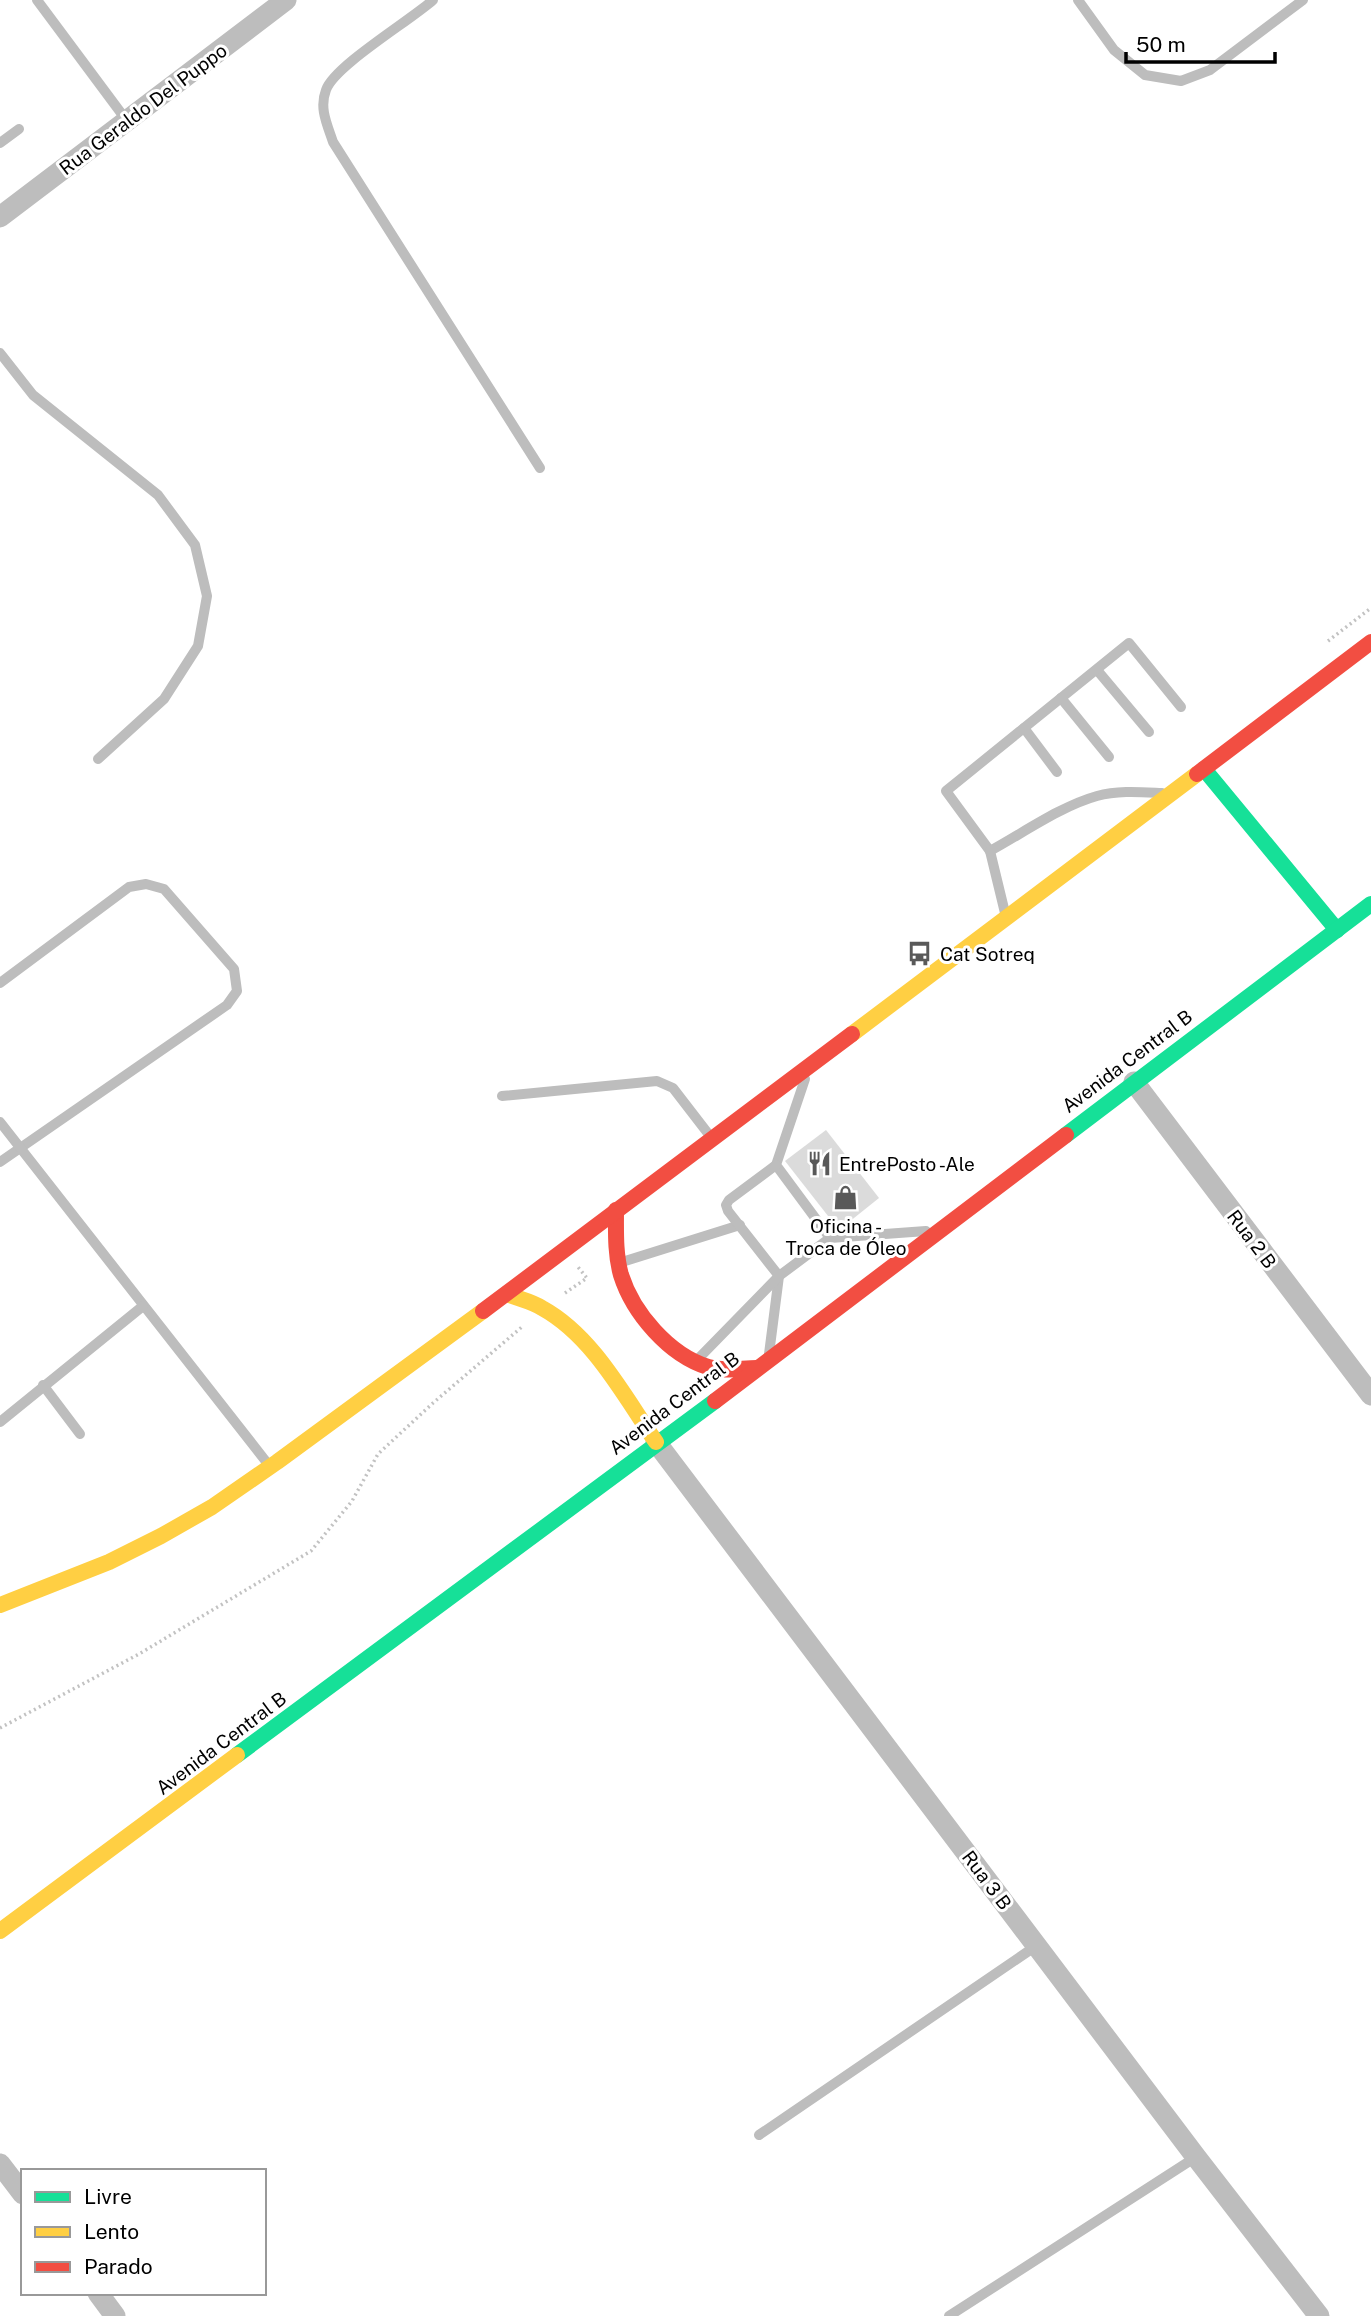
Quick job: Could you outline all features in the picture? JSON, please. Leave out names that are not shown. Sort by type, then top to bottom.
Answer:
[{"type":"main road","points":[[0,1605],[66,1580],[162,1536],[211,1508],[507,1294],[1371,642]]},
{"type":"main road","points":[[1204,769],[1338,930]]},
{"type":"main road","name":"Avenida Central B","points":[[0,1931],[762,1364],[1371,904]]},
{"type":"main road","points":[[616,1210],[618,1263],[622,1278],[634,1302],[663,1338],[677,1352],[709,1368],[762,1364]]},
{"type":"main road","points":[[507,1294],[544,1308],[571,1329],[590,1350],[656,1442]]},
{"type":"street","name":"Rua Geraldo Del Puppo","points":[[0,217],[286,0]]},
{"type":"street","name":"Rua 2 B","points":[[1133,1082],[1371,1395]]},
{"type":"street","name":"Rua 3 B","points":[[656,1442],[1196,2157],[1320,2316]]},
{"type":"street","points":[[0,2164],[21,2191]]},
{"type":"street","points":[[99,2295],[115,2316]]},
{"type":"lane","points":[[37,0],[127,121]]},
{"type":"lane","points":[[433,0],[340,71],[326,89],[322,113],[333,142],[540,468]]},
{"type":"lane","points":[[1078,0],[1114,50],[1145,75],[1181,81],[1210,70],[1303,0]]},
{"type":"lane","points":[[0,144],[19,129]]},
{"type":"lane","points":[[0,353],[33,395],[158,495],[195,545],[207,596],[198,646],[164,699],[98,759]]},
{"type":"lane","points":[[1007,918],[990,851],[946,791],[1129,643],[1181,707]]},
{"type":"lane","points":[[1097,670],[1149,732]]},
{"type":"lane","points":[[1061,698],[1109,757]]},
{"type":"lane","points":[[1024,728],[1057,772]]},
{"type":"lane","points":[[990,851],[1078,803],[1098,795],[1172,793]]},
{"type":"lane","points":[[0,983],[129,887],[146,884],[164,889],[234,969],[237,990],[227,1005],[0,1162]]},
{"type":"lane","points":[[762,1364],[779,1276],[726,1205],[776,1165],[810,1066]]},
{"type":"lane","points":[[502,1096],[657,1081],[673,1088],[712,1138]]},
{"type":"lane","points":[[0,1122],[270,1466]]},
{"type":"lane","points":[[776,1165],[830,1238]]},
{"type":"lane","points":[[618,1263],[740,1225]]},
{"type":"lane","points":[[695,1362],[779,1276],[830,1238],[939,1230]]},
{"type":"lane","points":[[0,1422],[143,1306]]},
{"type":"lane","points":[[43,1385],[80,1434]]},
{"type":"lane","points":[[759,2135],[1036,1946]]},
{"type":"lane","points":[[949,2316],[1196,2157]]},
{"type":"building","points":[[826,1130],[879,1198],[839,1230],[785,1161]]},
{"type":"traffic: fast","points":[[1204,769],[1337,930]]},
{"type":"traffic: fast","points":[[1066,1135],[1371,904]]},
{"type":"traffic: fast","points":[[237,1755],[715,1401]]},
{"type":"traffic: slow","points":[[852,1034],[1197,774]]},
{"type":"traffic: slow","points":[[507,1294],[538,1306],[577,1334],[606,1368],[656,1442]]},
{"type":"traffic: slow","points":[[0,1605],[109,1562],[212,1507],[483,1311]]},
{"type":"traffic: slow","points":[[0,1931],[237,1755]]},
{"type":"traffic: jam","points":[[1197,774],[1371,642]]},
{"type":"traffic: jam","points":[[483,1311],[852,1034]]},
{"type":"traffic: jam","points":[[715,1401],[1066,1135]]},
{"type":"traffic: jam","points":[[616,1210],[617,1251],[621,1275],[634,1304],[654,1331],[680,1353],[708,1367],[726,1370],[757,1368]]},
{"type":"place","name":"Cat Sotreq","points":[[920,954]]},
{"type":"place","name":"EntrePosto -Ale","points":[[819,1164]]},
{"type":"place","name":"Oficina - Troca de Óleo","points":[[846,1198]]}]
